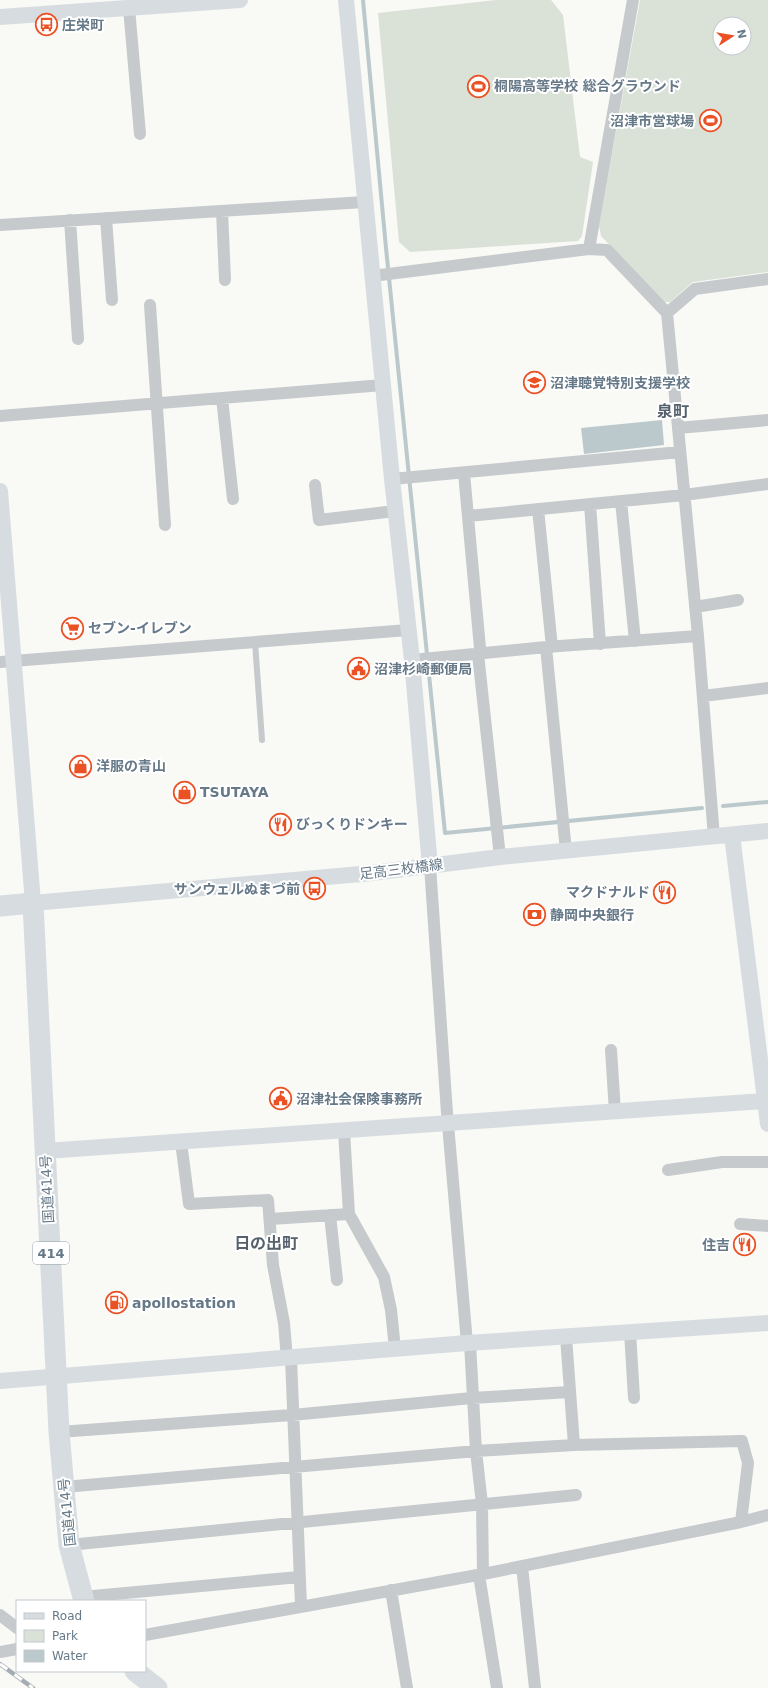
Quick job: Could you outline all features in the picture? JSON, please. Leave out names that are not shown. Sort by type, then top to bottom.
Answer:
[{"type":"highway","points":[[0,906],[33,903]]},
{"type":"highway","name":"国道414号","points":[[33,903],[59,1432],[69,1545],[83,1599]]},
{"type":"highway","points":[[136,1672],[157,1688]]},
{"type":"street","points":[[0,17],[97,5],[129,8],[232,0]]},
{"type":"street","points":[[346,0],[364,202],[395,511],[412,660],[430,866],[449,1124],[476,1451],[482,1504],[481,1574],[497,1688]]},
{"type":"street","points":[[589,249],[633,0]]},
{"type":"street","points":[[129,8],[140,134]]},
{"type":"street","points":[[0,225],[364,202]]},
{"type":"street","points":[[222,211],[225,280]]},
{"type":"street","points":[[106,218],[112,300]]},
{"type":"street","points":[[70,220],[78,339]]},
{"type":"street","points":[[372,276],[589,249],[606,250],[667,313],[698,636],[714,837]]},
{"type":"street","points":[[667,313],[695,289],[768,279]]},
{"type":"street","points":[[150,305],[158,404],[165,525]]},
{"type":"street","points":[[0,416],[383,385]]},
{"type":"street","points":[[222,398],[233,500]]},
{"type":"street","points":[[678,428],[768,420]]},
{"type":"street","points":[[392,479],[680,452]]},
{"type":"street","points":[[464,473],[480,648],[478,654],[500,857]]},
{"type":"street","points":[[468,516],[684,495],[768,484]]},
{"type":"street","points":[[315,486],[319,520],[395,511]]},
{"type":"street","points":[[0,491],[7,662],[33,903]]},
{"type":"street","points":[[621,501],[635,641]]},
{"type":"street","points":[[590,504],[600,644]]},
{"type":"street","points":[[538,509],[566,851]]},
{"type":"street","points":[[695,607],[738,600]]},
{"type":"street","points":[[7,662],[408,630]]},
{"type":"street","points":[[412,660],[549,647],[698,636]]},
{"type":"street","points":[[703,696],[768,688]]},
{"type":"street","name":"足高三枚橋線","points":[[33,903],[364,874],[500,857],[768,831]]},
{"type":"street","points":[[732,835],[768,1124]]},
{"type":"street","points":[[611,1050],[615,1112]]},
{"type":"street","points":[[45,1151],[765,1101]]},
{"type":"street","points":[[344,1131],[348,1214],[384,1277],[395,1349]]},
{"type":"street","points":[[181,1142],[189,1204],[268,1200],[273,1265],[289,1358],[296,1468],[301,1606]]},
{"type":"street","points":[[668,1170],[722,1162],[768,1162]]},
{"type":"street","points":[[270,1219],[348,1214]]},
{"type":"street","points":[[330,1215],[337,1280]]},
{"type":"street","points":[[740,1224],[768,1226]]},
{"type":"street","points":[[0,1381],[468,1343],[768,1323]]},
{"type":"street","points":[[630,1332],[634,1398]]},
{"type":"street","points":[[566,1336],[574,1445]]},
{"type":"street","points":[[59,1432],[292,1415],[472,1398],[569,1392]]},
{"type":"street","points":[[64,1487],[296,1468],[476,1451],[574,1445],[742,1441],[748,1463],[741,1522]]},
{"type":"street","points":[[69,1545],[576,1495]]},
{"type":"street","points":[[146,1635],[481,1574],[741,1522],[768,1515]]},
{"type":"street","points":[[522,1566],[535,1688]]},
{"type":"street","points":[[83,1599],[299,1577]]},
{"type":"street","points":[[391,1590],[407,1688]]},
{"type":"street","points":[[0,1615],[16,1627]]},
{"type":"street","points":[[0,1652],[16,1649]]},
{"type":"lane","points":[[255,642],[262,740]]},
{"type":"green space","name":"桐陽高等学校 総合グラウンド","points":[[496,0],[551,0],[563,15],[580,157],[593,162],[582,236],[578,241],[410,252],[399,242],[378,13]]},
{"type":"green space","name":"沼津市営球場","points":[[640,0],[768,0],[768,272],[693,282],[670,302],[663,302],[601,236],[599,226]]},
{"type":"water","points":[[662,420],[664,445],[584,454],[581,428]]},
{"type":"waterway","points":[[363,0],[386,248],[445,833],[702,808]]},
{"type":"waterway","points":[[723,806],[768,802]]},
{"type":"railway","points":[[0,1664],[33,1688]]},
{"type":"place","name":"庄栄町","points":[[46,25]]},
{"type":"place","name":"桐陽高等学校 総合グラウンド","points":[[478,86]]},
{"type":"place","name":"沼津市営球場","points":[[710,121]]},
{"type":"place","name":"沼津聴覚特別支援学校","points":[[535,383]]},
{"type":"place","name":"セブン-イレブン","points":[[72,628]]},
{"type":"place","name":"沼津杉崎郵便局","points":[[358,669]]},
{"type":"place","name":"洋服の青山","points":[[81,766]]},
{"type":"place","name":"TSUTAYA","points":[[185,792]]},
{"type":"place","name":"びっくりドンキー","points":[[280,824]]},
{"type":"place","name":"サンウェルぬまづ前","points":[[315,889]]},
{"type":"place","name":"マクドナルド","points":[[665,892]]},
{"type":"place","name":"静岡中央銀行","points":[[534,915]]},
{"type":"place","name":"沼津社会保険事務所","points":[[281,1099]]},
{"type":"place","name":"住吉","points":[[745,1245]]},
{"type":"place","name":"apollostation","points":[[116,1303]]},
{"type":"district","name":"泉町","points":[[673,411]]},
{"type":"district","name":"日の出町","points":[[266,1243]]}]
